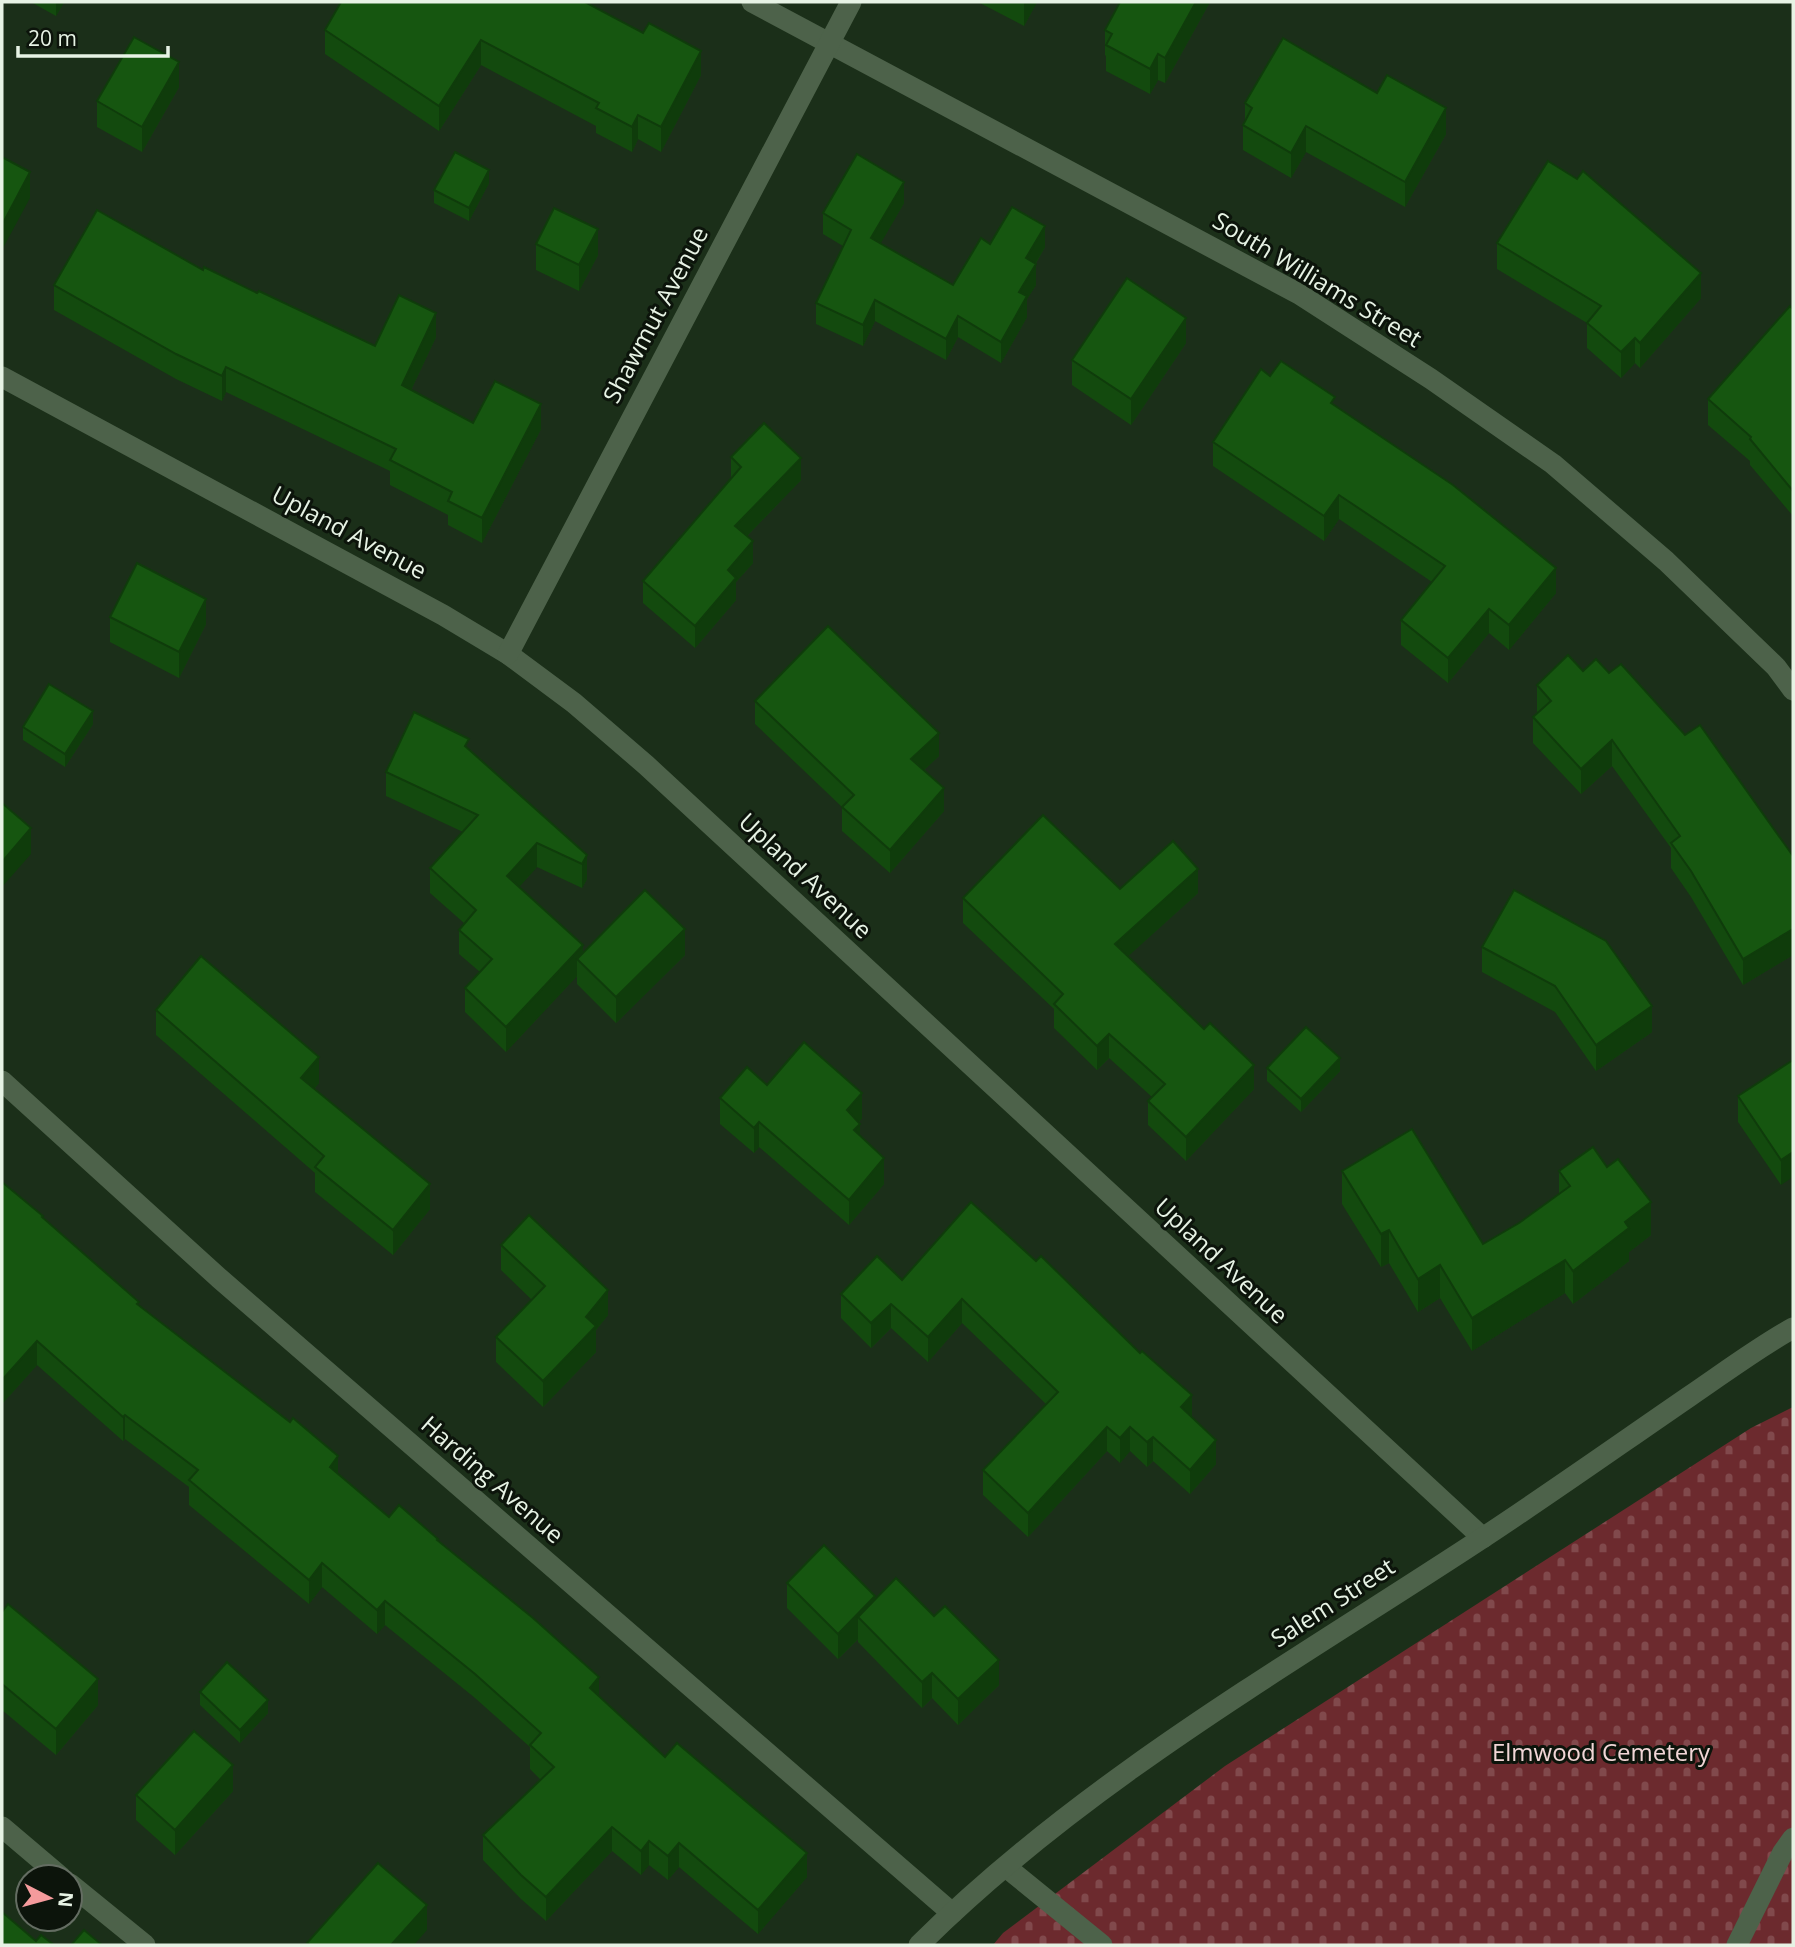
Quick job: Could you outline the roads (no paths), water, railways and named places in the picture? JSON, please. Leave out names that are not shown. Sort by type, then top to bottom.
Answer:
[{"type":"street","name":"South Williams Street","points":[[752,2],[1299,294],[1431,379],[1553,464],[1666,561],[1776,667],[1793,690]]},
{"type":"street","name":"Shawmut Avenue","points":[[508,654],[851,2]]},
{"type":"street","name":"Upland Avenue","points":[[2,377],[375,576],[508,654],[574,703],[646,765],[1483,1538]]},
{"type":"street","name":"Harding Avenue","points":[[2,1081],[219,1278],[952,1913]]},
{"type":"street","name":"Salem Street","points":[[919,1945],[952,1913],[1062,1819],[1162,1747],[1483,1538],[1793,1328]]},
{"type":"street","points":[[2,1827],[44,1863]]},
{"type":"street","points":[[1737,1945],[1783,1852],[1793,1838]]},
{"type":"street","points":[[1006,1867],[1102,1945]]},
{"type":"street","points":[[84,1895],[145,1945]]},
{"type":"park label","name":"Elmwood Cemetery","points":[[1601,1753]]}]
